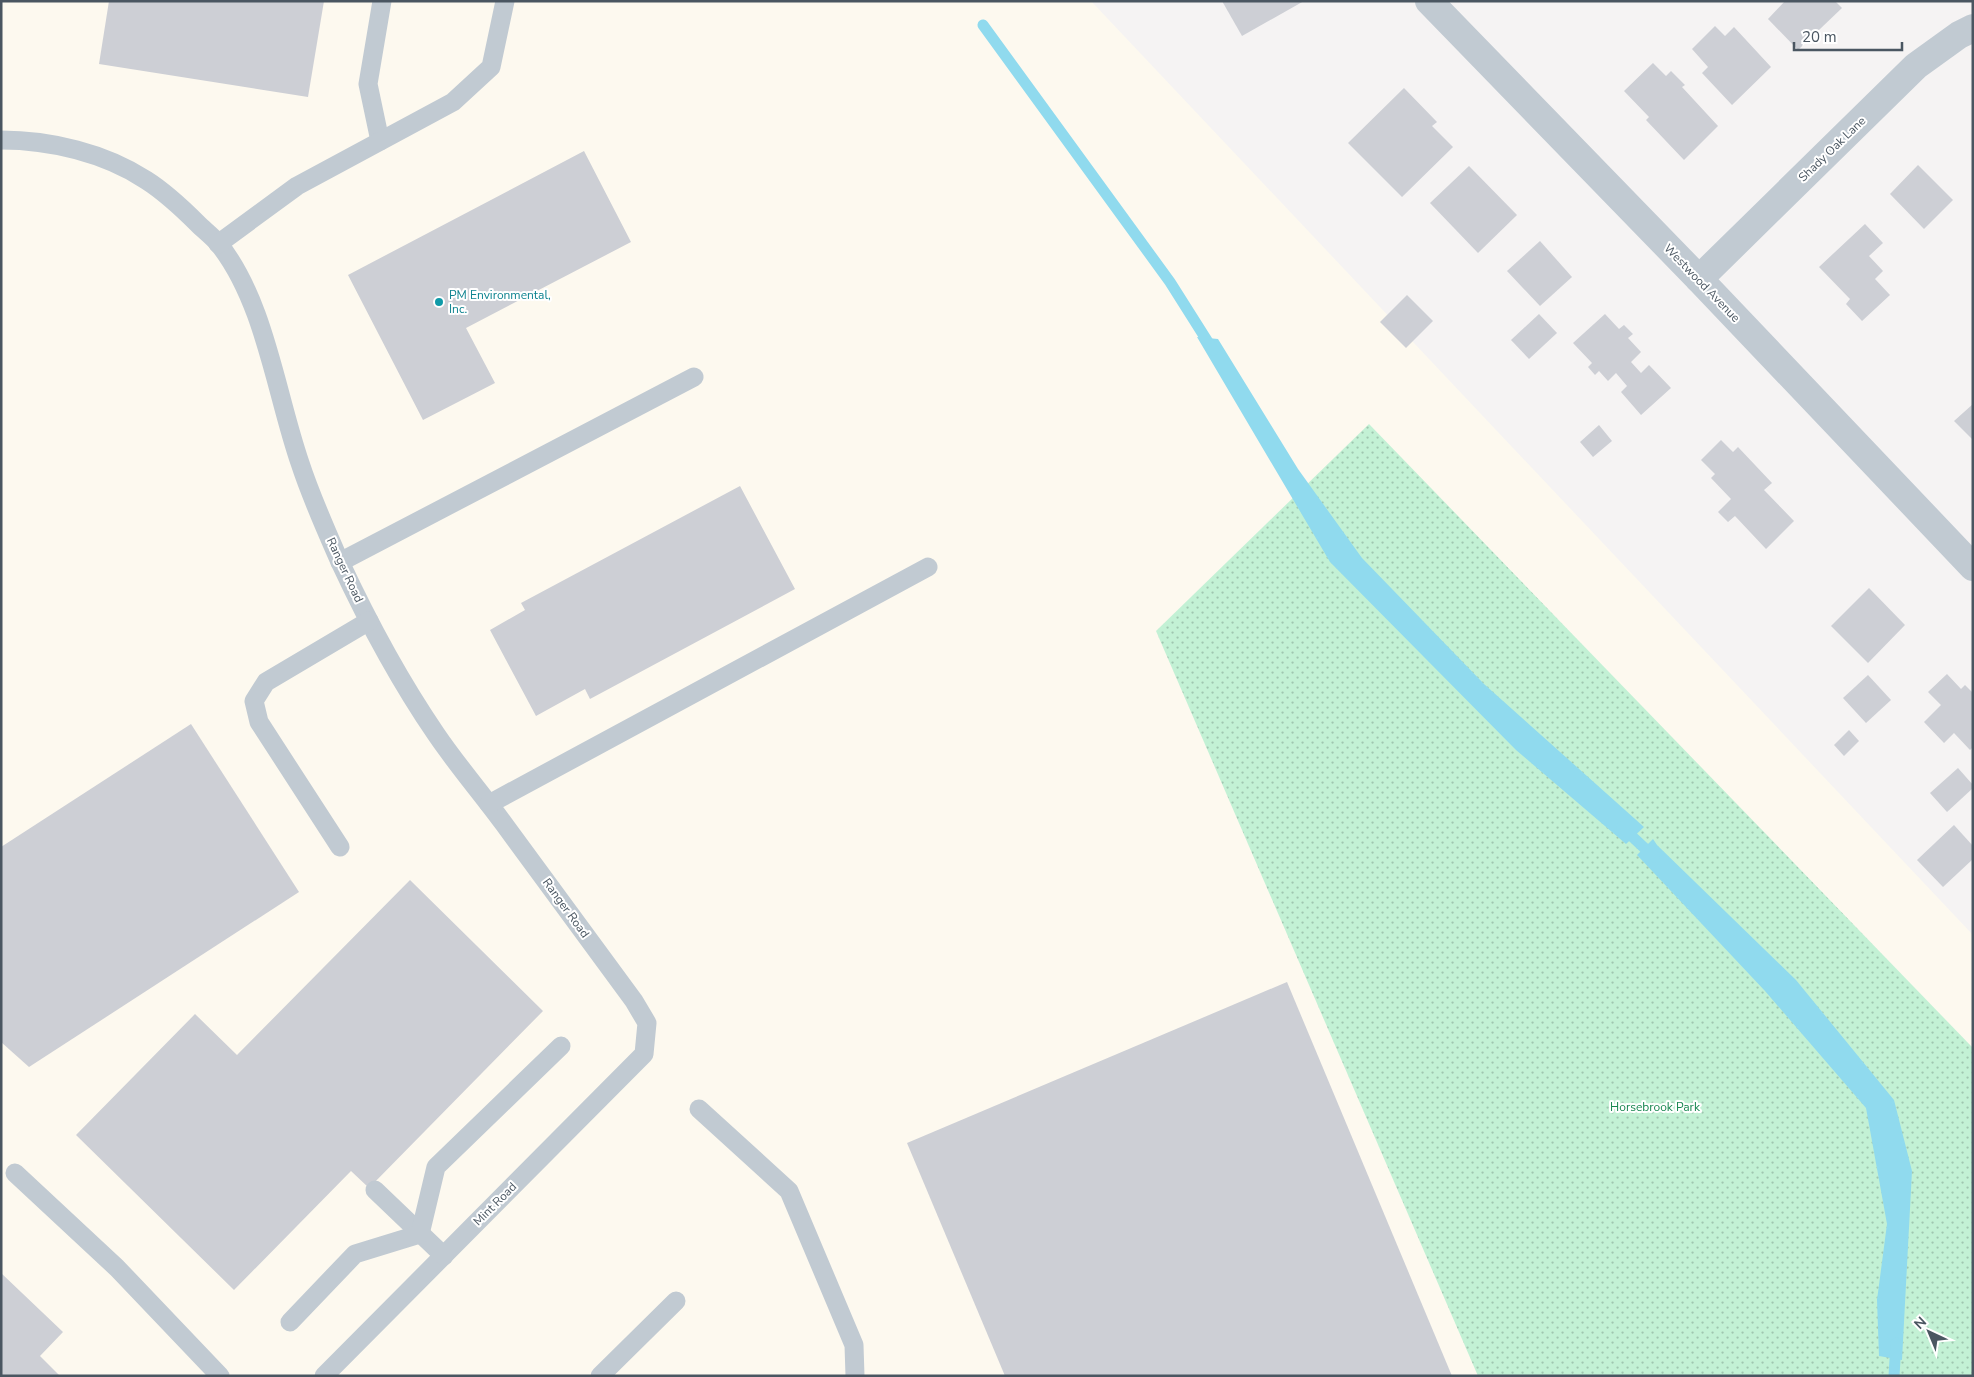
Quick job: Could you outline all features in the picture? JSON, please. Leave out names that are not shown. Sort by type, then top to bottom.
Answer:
[{"type":"street","name":"Westwood Avenue","points":[[1429,1],[1699,279],[1973,566]]},
{"type":"street","name":"Shady Oak Lane","points":[[1699,279],[1916,66],[1973,28]]},
{"type":"lane","points":[[380,141],[368,84],[382,1]]},
{"type":"lane","points":[[218,244],[297,186],[453,102],[491,67],[505,1]]},
{"type":"lane","name":"Ranger Road","points":[[1,140],[16,140],[56,146],[91,154],[120,166],[146,180],[179,206],[218,244],[245,287],[266,345],[300,465],[340,562],[369,621],[408,692],[432,729],[490,804],[634,1000],[647,1023]]},
{"type":"lane","points":[[340,562],[694,377]]},
{"type":"lane","points":[[490,804],[928,568]]},
{"type":"lane","points":[[340,847],[259,722],[254,701],[266,682],[369,621]]},
{"type":"lane","name":"Mint Road","points":[[324,1376],[644,1054],[647,1023]]},
{"type":"lane","points":[[420,1234],[436,1167],[560,1046]]},
{"type":"lane","points":[[700,1108],[789,1191],[854,1345],[855,1376]]},
{"type":"lane","points":[[15,1173],[116,1268],[220,1376]]},
{"type":"lane","points":[[375,1190],[444,1256]]},
{"type":"lane","points":[[290,1322],[355,1254],[420,1234]]},
{"type":"lane","points":[[600,1376],[676,1301]]},
{"type":"shaded area","points":[[1,1],[1091,1],[1973,935],[1973,1376],[1,1376]]},
{"type":"green space","name":"Horsebrook Park","points":[[1369,424],[1973,1048],[1973,1376],[1478,1376],[1156,631]]},
{"type":"water","points":[[1197,337],[1218,339],[1298,469],[1362,558],[1484,684],[1644,827],[1626,844],[1516,750],[1330,562]]},
{"type":"water","points":[[1653,839],[1796,980],[1894,1100],[1912,1171],[1902,1360],[1879,1356],[1877,1300],[1887,1224],[1866,1108],[1765,991],[1637,855]]},
{"type":"building","points":[[109,1],[324,1],[308,97],[99,64]]},
{"type":"building","points":[[1222,1],[1304,1],[1242,36]]},
{"type":"building","points":[[1785,1],[1835,1],[1842,8],[1798,50],[1768,19]]},
{"type":"building","points":[[1715,26],[1725,36],[1734,27],[1771,67],[1732,105],[1702,73],[1708,67],[1692,49]]},
{"type":"building","points":[[1653,63],[1666,76],[1671,71],[1685,85],[1682,87],[1718,126],[1684,160],[1646,120],[1649,117],[1624,91]]},
{"type":"building","points":[[1404,88],[1437,122],[1432,126],[1453,147],[1402,197],[1348,143]]},
{"type":"building","name":"PM Environmental, Inc.","points":[[584,151],[631,242],[466,328],[495,383],[423,420],[348,275]]},
{"type":"building","points":[[1918,165],[1953,200],[1924,229],[1890,194]]},
{"type":"building","points":[[1469,166],[1517,215],[1478,253],[1430,203]]},
{"type":"building","points":[[1865,224],[1883,243],[1869,256],[1883,271],[1875,279],[1890,295],[1862,321],[1846,304],[1850,299],[1819,267]]},
{"type":"building","points":[[1540,241],[1572,277],[1540,306],[1507,271]]},
{"type":"building","points":[[1407,295],[1433,321],[1406,348],[1380,322]]},
{"type":"building","points":[[1539,314],[1557,333],[1529,359],[1511,340]]},
{"type":"building","points":[[1605,314],[1619,329],[1624,325],[1633,334],[1628,338],[1641,352],[1631,362],[1641,373],[1649,365],[1671,388],[1641,415],[1621,392],[1627,386],[1616,373],[1608,381],[1599,371],[1595,375],[1588,367],[1592,363],[1573,343]]},
{"type":"building","points":[[1973,404],[1973,440],[1954,421]]},
{"type":"building","points":[[1599,425],[1612,441],[1593,457],[1580,442]]},
{"type":"building","points":[[1721,440],[1733,452],[1738,447],[1772,483],[1764,490],[1794,521],[1766,549],[1735,516],[1728,522],[1718,512],[1731,499],[1711,478],[1715,474],[1701,460]]},
{"type":"building","points":[[740,486],[795,589],[590,699],[585,689],[536,716],[490,630],[525,610],[521,603]]},
{"type":"building","points":[[1869,588],[1905,625],[1868,663],[1831,626]]},
{"type":"building","points":[[1947,674],[1961,689],[1965,685],[1973,693],[1973,747],[1970,750],[1954,733],[1944,743],[1924,722],[1941,705],[1928,692]]},
{"type":"building","points":[[1868,675],[1891,700],[1866,723],[1843,698]]},
{"type":"building","points":[[191,724],[299,892],[29,1067],[1,1042],[1,847]]},
{"type":"building","points":[[1849,730],[1859,741],[1844,756],[1834,745]]},
{"type":"building","points":[[1958,768],[1973,785],[1973,788],[1947,812],[1930,793]]},
{"type":"building","points":[[1954,825],[1973,846],[1973,859],[1943,887],[1917,860]]},
{"type":"building","points":[[410,880],[543,1011],[369,1188],[351,1171],[234,1290],[76,1135],[195,1014],[237,1055]]},
{"type":"building","points":[[1287,982],[1452,1376],[1005,1376],[907,1143]]},
{"type":"building","points":[[1,1273],[63,1332],[40,1356],[60,1376],[1,1376]]},
{"type":"waterway","points":[[983,25],[1170,282],[1213,350]]},
{"type":"waterway","points":[[1622,827],[1654,857]]},
{"type":"waterway","points":[[1894,1376],[1896,1343]]},
{"type":"place","name":"PM Environmental, Inc.","points":[[439,302]]}]
